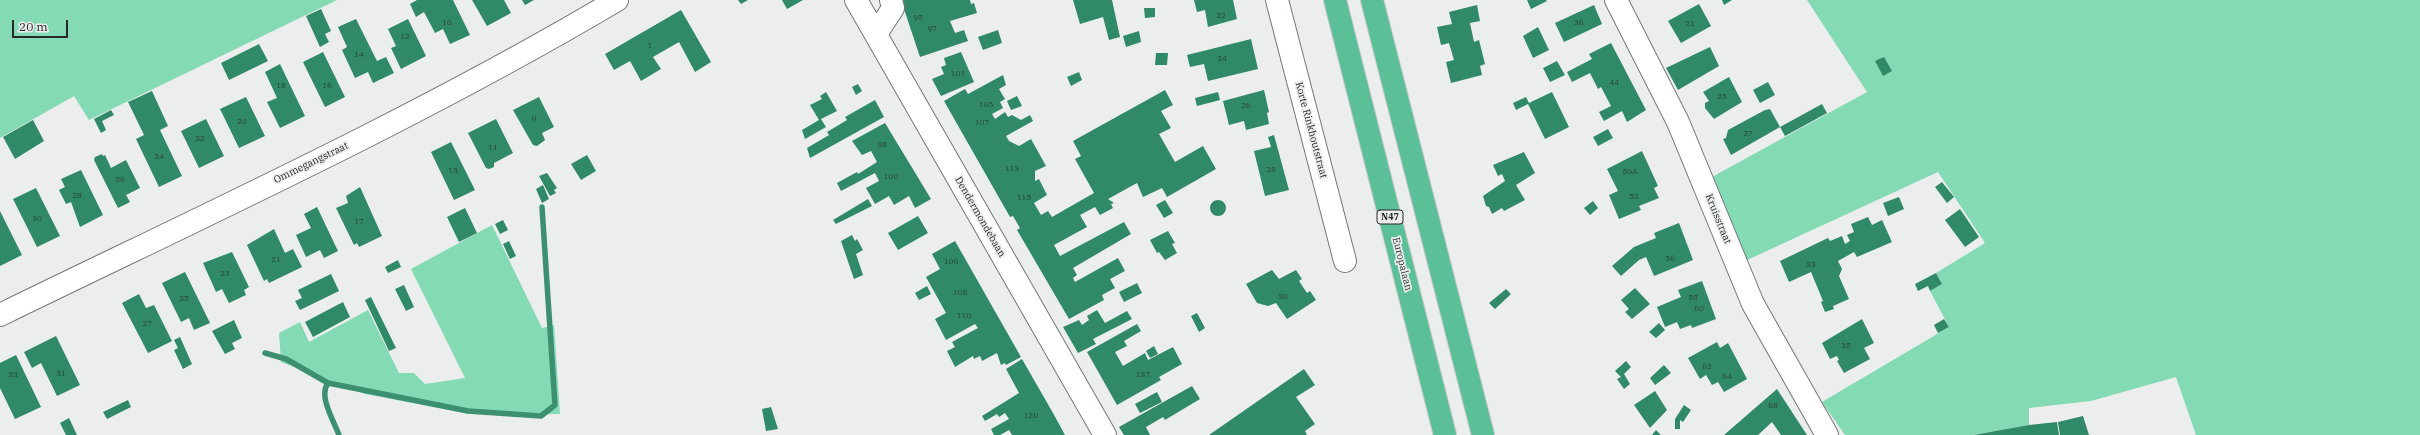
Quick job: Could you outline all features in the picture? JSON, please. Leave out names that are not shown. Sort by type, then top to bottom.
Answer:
[{"type":"highway","name":"Europalaan","points":[[1335,0],[1445,435]]},
{"type":"highway","points":[[1372,0],[1483,435]]},
{"type":"street","name":"Ommegangstraat","points":[[0,315],[416,111],[534,49],[617,0]]},
{"type":"street","name":"Dendermondebaan","points":[[856,0],[1105,435]]},
{"type":"street","points":[[876,34],[894,8],[891,0]]},
{"type":"street","name":"Korte Rinkhoutstraat","points":[[1278,0],[1345,260]]},
{"type":"street","name":"Kruisstraat","points":[[1616,0],[1678,122],[1753,304],[1827,435]]},
{"type":"green space","points":[[0,0],[337,0],[89,120],[74,96],[0,138]]},
{"type":"green space","points":[[1807,0],[2420,0],[2420,435],[2196,435],[2176,377],[2091,401],[2029,408],[2029,425],[1972,435],[1845,435],[1822,402],[1949,327],[1930,291],[1942,284],[1936,273],[1985,243],[1938,172],[1745,261],[1710,178],[1867,92]]},
{"type":"green space","points":[[492,225],[542,328],[554,325],[560,414],[470,414],[365,394],[281,362],[279,333],[300,322],[309,342],[368,310],[399,373],[414,373],[425,384],[465,378],[411,269]]},
{"type":"building","points":[[417,0],[453,0],[470,35],[450,44],[443,29],[435,33],[424,12],[416,17],[410,4]]},
{"type":"building","points":[[472,0],[504,0],[511,13],[487,26]]},
{"type":"building","points":[[522,0],[534,0],[525,5]]},
{"type":"building","points":[[738,0],[748,0],[741,4]]},
{"type":"building","points":[[782,0],[803,0],[787,9]]},
{"type":"building","points":[[901,0],[970,0],[971,4],[974,3],[977,13],[950,21],[955,33],[964,30],[968,41],[920,57]]},
{"type":"building","points":[[1073,0],[1112,0],[1120,37],[1109,40],[1103,17],[1080,24]]},
{"type":"building","points":[[1194,0],[1233,0],[1237,19],[1208,27],[1205,10],[1197,12]]},
{"type":"building","points":[[1527,0],[1546,0],[1547,1],[1531,9]]},
{"type":"building","points":[[1722,0],[1732,0],[1724,5]]},
{"type":"building","points":[[1699,4],[1711,26],[1681,43],[1668,21]]},
{"type":"building","points":[[1477,5],[1480,21],[1470,23],[1474,42],[1479,40],[1485,64],[1480,66],[1482,75],[1451,83],[1446,62],[1454,60],[1449,43],[1441,45],[1437,27],[1452,24],[1449,12]]},
{"type":"building","points":[[1594,5],[1602,24],[1564,42],[1555,23]]},
{"type":"building","points":[[1144,8],[1155,8],[1155,17],[1145,18]]},
{"type":"building","points":[[321,9],[331,31],[325,34],[329,42],[320,47],[306,16]]},
{"type":"building","points":[[681,10],[711,62],[695,72],[679,42],[653,57],[661,69],[641,81],[630,61],[614,70],[605,54]]},
{"type":"building","points":[[356,19],[377,61],[386,57],[394,73],[373,83],[368,72],[355,78],[342,50],[347,47],[338,27]]},
{"type":"building","points":[[408,19],[426,56],[401,69],[391,48],[396,46],[388,29]]},
{"type":"building","points":[[1538,27],[1549,50],[1533,58],[1523,36]]},
{"type":"building","points":[[998,30],[1002,43],[983,50],[978,37]]},
{"type":"building","points":[[1139,31],[1141,42],[1126,47],[1123,36]]},
{"type":"building","points":[[1251,39],[1258,69],[1208,81],[1204,64],[1190,67],[1187,55]]},
{"type":"building","points":[[1611,43],[1646,110],[1627,122],[1622,111],[1604,121],[1599,112],[1611,106],[1601,87],[1598,89],[1590,73],[1572,82],[1567,72],[1592,59],[1589,54]]},
{"type":"building","points":[[259,44],[268,61],[229,80],[221,63]]},
{"type":"building","points":[[1710,47],[1719,66],[1678,90],[1666,68]]},
{"type":"building","points":[[323,52],[345,97],[325,107],[303,62]]},
{"type":"building","points":[[961,52],[974,82],[941,96],[932,79],[944,74],[941,67],[946,65],[944,58]]},
{"type":"building","points":[[1156,53],[1168,53],[1167,65],[1155,65]]},
{"type":"building","points":[[1884,57],[1892,71],[1883,76],[1875,61]]},
{"type":"building","points":[[1557,61],[1565,75],[1550,82],[1543,68]]},
{"type":"building","points":[[280,64],[305,116],[280,128],[267,102],[277,98],[265,72]]},
{"type":"building","points":[[1079,72],[1082,80],[1071,86],[1067,77]]},
{"type":"building","points":[[1003,75],[1006,85],[999,89],[1005,99],[1000,102],[1003,108],[992,114],[995,119],[1005,112],[1008,117],[1012,115],[1021,120],[1030,115],[1033,121],[1006,136],[1009,141],[1019,146],[1031,139],[1046,166],[1035,171],[1035,181],[1039,179],[1047,195],[1034,203],[1041,215],[1048,211],[1052,217],[1094,193],[1075,159],[1081,156],[1073,141],[1165,90],[1173,105],[1161,111],[1171,128],[1159,134],[1175,162],[1203,146],[1216,169],[1167,197],[1162,188],[1143,197],[1137,183],[1108,199],[1114,203],[1111,204],[1113,208],[1100,215],[1095,207],[1080,215],[1087,227],[1054,245],[1060,256],[1124,222],[1131,234],[1073,268],[1077,275],[1073,278],[1075,282],[1118,258],[1125,271],[1110,279],[1115,288],[1102,295],[1104,300],[1069,319],[1017,230],[1020,228],[1013,216],[1010,217],[944,101],[965,89],[968,94]]},
{"type":"building","points":[[1729,77],[1742,102],[1714,119],[1705,108],[1705,103],[1709,101],[1703,92]]},
{"type":"building","points":[[1768,82],[1775,95],[1760,103],[1753,90]]},
{"type":"building","points":[[858,84],[862,91],[856,95],[852,87]]},
{"type":"building","points":[[1264,90],[1269,112],[1267,113],[1269,124],[1246,130],[1244,121],[1229,125],[1223,101]]},
{"type":"building","points":[[152,91],[168,126],[160,130],[182,176],[159,187],[136,139],[144,135],[128,102]]},
{"type":"building","points":[[826,92],[837,111],[821,119],[826,127],[805,139],[802,130],[819,120],[810,105],[822,99],[820,96]]},
{"type":"building","points":[[1218,92],[1220,100],[1197,106],[1195,98]]},
{"type":"building","points":[[1552,92],[1569,127],[1545,139],[1528,104],[1516,110],[1513,103],[1526,97],[1529,103]]},
{"type":"building","points":[[1017,96],[1022,106],[1011,110],[1007,101]]},
{"type":"building","points":[[246,97],[265,136],[239,148],[220,109]]},
{"type":"building","points":[[539,97],[554,127],[542,133],[545,140],[537,146],[533,145],[513,110]]},
{"type":"building","points":[[875,100],[884,117],[810,158],[807,148],[829,135],[827,132],[847,120],[845,117]]},
{"type":"building","points":[[1822,104],[1827,113],[1785,136],[1780,127]]},
{"type":"building","points":[[1770,109],[1780,127],[1731,155],[1723,139],[1726,138],[1728,130],[1765,110]]},
{"type":"building","points":[[111,110],[114,115],[102,121],[106,130],[101,133],[94,119]]},
{"type":"building","points":[[206,119],[224,156],[199,168],[181,131]]},
{"type":"building","points":[[496,119],[513,153],[494,163],[494,167],[489,169],[486,168],[468,133]]},
{"type":"building","points":[[33,120],[44,141],[15,159],[3,137]]},
{"type":"building","points":[[885,123],[931,199],[915,208],[909,196],[894,205],[889,196],[875,204],[866,188],[879,181],[875,173],[841,191],[837,183],[857,172],[858,174],[877,162],[871,151],[862,155],[852,141]]},
{"type":"building","points":[[1608,129],[1613,138],[1598,146],[1593,137]]},
{"type":"building","points":[[1274,135],[1289,190],[1265,196],[1254,151],[1271,147],[1268,137]]},
{"type":"building","points":[[451,142],[475,190],[454,200],[431,152]]},
{"type":"building","points":[[1642,151],[1658,186],[1654,188],[1659,198],[1639,206],[1641,210],[1619,219],[1609,195],[1618,191],[1607,169]]},
{"type":"building","points":[[1524,152],[1535,173],[1516,185],[1525,200],[1504,211],[1502,208],[1492,214],[1489,207],[1486,206],[1483,196],[1505,181],[1502,174],[1498,176],[1493,165]]},
{"type":"building","points":[[102,154],[103,156],[105,155],[111,168],[126,160],[140,188],[126,195],[130,202],[118,208],[94,160],[95,157]]},
{"type":"building","points":[[587,155],[596,171],[581,180],[571,164]]},
{"type":"building","points":[[81,170],[103,215],[80,227],[71,202],[66,204],[59,190],[65,187],[61,179]]},
{"type":"building","points":[[547,173],[557,188],[554,190],[556,193],[550,196],[539,176]]},
{"type":"building","points":[[1942,182],[1954,197],[1947,203],[1935,187]]},
{"type":"building","points":[[543,185],[549,199],[542,203],[536,189]]},
{"type":"building","points":[[360,187],[382,236],[359,247],[357,243],[354,245],[336,208],[348,203],[346,196]]},
{"type":"building","points":[[36,188],[60,236],[37,247],[13,199]]},
{"type":"building","points":[[1899,197],[1904,209],[1888,216],[1883,203]]},
{"type":"building","points":[[868,199],[872,206],[836,224],[833,220]]},
{"type":"building","points":[[1165,200],[1173,213],[1164,218],[1156,205]]},
{"type":"building","points":[[1215,200],[1221,200],[1226,205],[1224,214],[1221,216],[1215,216],[1210,211],[1210,205]]},
{"type":"building","points":[[1593,201],[1598,208],[1590,215],[1584,208]]},
{"type":"building","points":[[317,207],[338,251],[324,258],[320,250],[306,257],[296,235],[311,228],[304,214]]},
{"type":"building","points":[[465,208],[477,233],[459,242],[447,217]]},
{"type":"building","points":[[1960,209],[1979,237],[1965,247],[1945,220]]},
{"type":"building","points":[[0,211],[22,255],[0,266]]},
{"type":"building","points":[[918,216],[928,233],[898,250],[888,233]]},
{"type":"building","points":[[1868,217],[1872,225],[1882,220],[1892,242],[1857,257],[1854,252],[1838,261],[1842,269],[1839,276],[1849,299],[1833,306],[1834,309],[1825,312],[1821,302],[1823,301],[1811,272],[1789,282],[1780,261],[1828,238],[1830,241],[1842,236],[1845,244],[1850,241],[1847,235],[1854,232],[1851,224]]},
{"type":"building","points":[[503,220],[508,230],[500,234],[495,224]]},
{"type":"building","points":[[1679,223],[1693,260],[1654,276],[1646,257],[1639,260],[1621,276],[1612,266],[1634,247],[1656,238],[1654,233]]},
{"type":"building","points":[[274,229],[285,253],[293,249],[302,267],[269,283],[267,279],[264,281],[247,245]]},
{"type":"building","points":[[1168,231],[1175,243],[1172,244],[1177,253],[1165,260],[1159,252],[1157,253],[1150,240]]},
{"type":"building","points":[[852,235],[855,241],[857,239],[863,250],[856,254],[863,275],[854,279],[841,241]]},
{"type":"building","points":[[509,241],[516,256],[510,259],[503,244]]},
{"type":"building","points":[[955,241],[1021,357],[1006,365],[1005,363],[1001,365],[997,353],[982,361],[980,356],[974,359],[973,356],[955,367],[947,351],[955,347],[952,342],[978,328],[975,324],[946,340],[935,319],[946,313],[926,277],[940,269],[932,254]]},
{"type":"building","points":[[232,252],[249,287],[244,290],[246,295],[229,303],[222,289],[216,292],[203,263]]},
{"type":"building","points":[[398,260],[401,267],[388,273],[385,267]]},
{"type":"building","points":[[1272,270],[1279,279],[1296,270],[1302,279],[1299,281],[1307,293],[1310,291],[1316,300],[1287,319],[1276,303],[1268,306],[1257,303],[1246,284]]},
{"type":"building","points":[[185,272],[210,323],[194,330],[189,318],[181,322],[162,283]]},
{"type":"building","points":[[1936,273],[1942,284],[1930,291],[1928,286],[1918,291],[1915,284]]},
{"type":"building","points":[[331,274],[339,291],[300,310],[295,301],[302,298],[298,290]]},
{"type":"building","points":[[1702,281],[1716,319],[1692,328],[1691,325],[1680,329],[1677,322],[1665,327],[1657,307],[1681,297],[1678,290]]},
{"type":"building","points":[[1137,283],[1142,293],[1124,302],[1119,292]]},
{"type":"building","points":[[404,285],[414,307],[406,311],[395,289]]},
{"type":"building","points":[[927,286],[931,294],[919,300],[915,293]]},
{"type":"building","points":[[1635,288],[1650,304],[1632,319],[1625,312],[1629,309],[1621,300]]},
{"type":"building","points":[[1506,289],[1511,294],[1495,309],[1489,303]]},
{"type":"building","points":[[139,294],[146,308],[154,305],[172,341],[148,353],[122,303]]},
{"type":"building","points":[[371,297],[396,348],[389,351],[365,300]]},
{"type":"building","points":[[343,302],[350,317],[313,337],[305,322]]},
{"type":"building","points":[[1097,310],[1105,323],[1127,311],[1132,319],[1093,339],[1096,344],[1078,353],[1063,327],[1079,320],[1082,325],[1089,320],[1087,316]]},
{"type":"building","points":[[1197,313],[1205,328],[1199,332],[1191,316]]},
{"type":"building","points":[[1862,319],[1874,343],[1864,348],[1870,359],[1844,373],[1837,361],[1839,360],[1837,356],[1830,359],[1822,343]]},
{"type":"building","points":[[1944,319],[1949,327],[1938,333],[1934,325]]},
{"type":"building","points":[[234,320],[242,338],[232,343],[235,349],[225,354],[212,331]]},
{"type":"building","points":[[1659,323],[1665,330],[1656,338],[1649,332]]},
{"type":"building","points":[[1137,324],[1141,331],[1124,341],[1127,346],[1115,352],[1123,366],[1145,353],[1148,360],[1173,347],[1182,364],[1159,377],[1161,380],[1117,405],[1087,352]]},
{"type":"building","points":[[56,336],[80,385],[57,396],[41,363],[32,368],[24,352]]},
{"type":"building","points":[[180,337],[192,364],[183,369],[174,350],[178,348],[174,340]]},
{"type":"building","points":[[1717,342],[1720,348],[1728,343],[1747,379],[1724,392],[1718,382],[1712,385],[1706,375],[1700,379],[1688,358]]},
{"type":"building","points":[[1154,346],[1158,354],[1150,358],[1146,351]]},
{"type":"building","points":[[16,355],[41,407],[15,419],[0,388],[0,363]]},
{"type":"building","points":[[1022,359],[1065,435],[1012,435],[1009,430],[1000,435],[994,435],[991,429],[1009,419],[1005,413],[999,417],[997,414],[985,421],[982,416],[1019,393],[1006,369]]},
{"type":"building","points":[[1626,361],[1631,367],[1624,374],[1630,384],[1624,389],[1617,379],[1621,377],[1615,371]]},
{"type":"building","points":[[1664,365],[1671,373],[1655,385],[1650,378]]},
{"type":"building","points":[[1304,369],[1315,385],[1296,397],[1315,424],[1305,431],[1307,435],[1209,435]]},
{"type":"building","points":[[1192,386],[1200,399],[1165,420],[1163,417],[1146,427],[1150,435],[1124,435],[1119,427]]},
{"type":"building","points":[[1777,389],[1807,435],[1781,435],[1772,422],[1758,435],[1724,435]]},
{"type":"building","points":[[1655,391],[1667,410],[1650,428],[1634,405]]},
{"type":"building","points":[[1157,392],[1162,402],[1140,413],[1135,404]]},
{"type":"building","points":[[128,400],[131,407],[107,419],[103,412]]},
{"type":"building","points":[[1684,405],[1691,410],[1683,422],[1680,420],[1680,429],[1675,429],[1675,419]]},
{"type":"building","points":[[771,407],[778,429],[766,431],[762,409]]},
{"type":"building","points":[[2083,416],[2089,435],[2060,435],[2058,422]]},
{"type":"building","points":[[69,418],[77,435],[66,435],[60,423]]},
{"type":"building","points":[[2057,422],[2059,435],[1973,435],[2029,425]]},
{"type":"building","points":[[1656,430],[1661,435],[1652,435]]},
{"type":"waterway","points":[[339,435],[326,401],[325,388],[328,383],[468,411],[541,416],[555,405],[542,207]]},
{"type":"waterway","points":[[265,353],[286,359],[328,383]]}]
